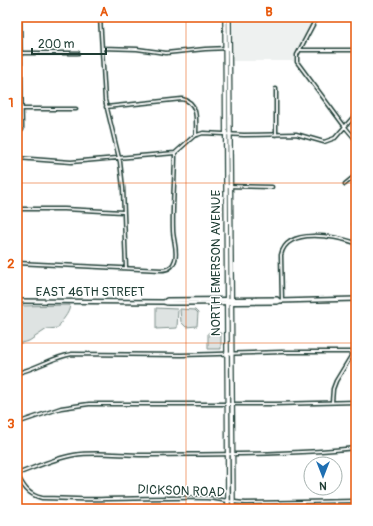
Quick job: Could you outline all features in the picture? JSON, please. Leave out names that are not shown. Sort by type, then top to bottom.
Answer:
[{"type":"main road","name":"NORTH EMERSON AVENUE","points":[[224,17],[230,186],[227,354],[230,404]]},
{"type":"main road","name":"NORTH EMERSON AVENUE","points":[[228,509],[232,354],[226,186],[229,17]]},
{"type":"main road","name":"EAST 46TH STREET","points":[[17,301],[164,302],[166,300],[277,302],[356,299]]},
{"type":"main road","name":"NORTH EMERSON AVENUE","points":[[230,454],[233,509]]},
{"type":"street","points":[[20,17],[22,130]]},
{"type":"street","points":[[100,17],[106,107],[119,158],[123,190],[126,268]]},
{"type":"street","points":[[317,17],[296,57],[298,64],[356,140]]},
{"type":"street","points":[[102,48],[137,49],[166,53],[229,48]]},
{"type":"street","points":[[300,50],[356,50]]},
{"type":"street","points":[[20,53],[78,53]]},
{"type":"street","points":[[276,89],[276,135]]},
{"type":"street","points":[[106,107],[182,99],[186,100],[192,104],[195,109],[196,135]]},
{"type":"street","points":[[21,109],[76,109]]},
{"type":"street","points":[[17,158],[71,162],[175,153],[196,135],[203,134],[299,135],[318,142],[324,142],[334,138],[356,114]]},
{"type":"street","points":[[17,263],[162,270],[168,269],[173,265],[176,257],[172,218],[175,153]]},
{"type":"street","points":[[345,184],[356,175]]},
{"type":"street","points":[[226,186],[272,187]]},
{"type":"street","points":[[17,210],[64,209],[123,212]]},
{"type":"street","points":[[280,301],[281,255],[284,246],[288,242],[302,238],[319,236],[338,238],[356,244]]},
{"type":"street","points":[[332,402],[335,383],[356,348]]},
{"type":"street","points":[[17,373],[72,354],[167,355],[354,352]]},
{"type":"street","points":[[17,423],[61,408],[82,404],[285,404],[356,402]]},
{"type":"street","points":[[17,474],[78,454],[230,454],[326,451],[356,448]]},
{"type":"street","name":"DICKSON ROAD","points":[[17,474],[28,492],[42,498],[208,498],[228,500],[233,503],[356,501]]},
{"type":"street","points":[[334,502],[335,509]]},
{"type":"street","points":[[284,503],[284,509]]},
{"type":"shaded area","points":[[233,17],[315,17],[294,57],[294,61],[233,61]]},
{"type":"shaded area","points":[[70,305],[68,312],[58,328],[47,329],[29,341],[17,344],[17,306]]},
{"type":"shaded area","points":[[156,308],[177,309],[177,328],[156,329]]},
{"type":"shaded area","points":[[180,309],[195,310],[198,313],[197,326],[186,327],[181,322]]},
{"type":"shaded area","points":[[208,333],[221,333],[221,349],[208,349]]}]
